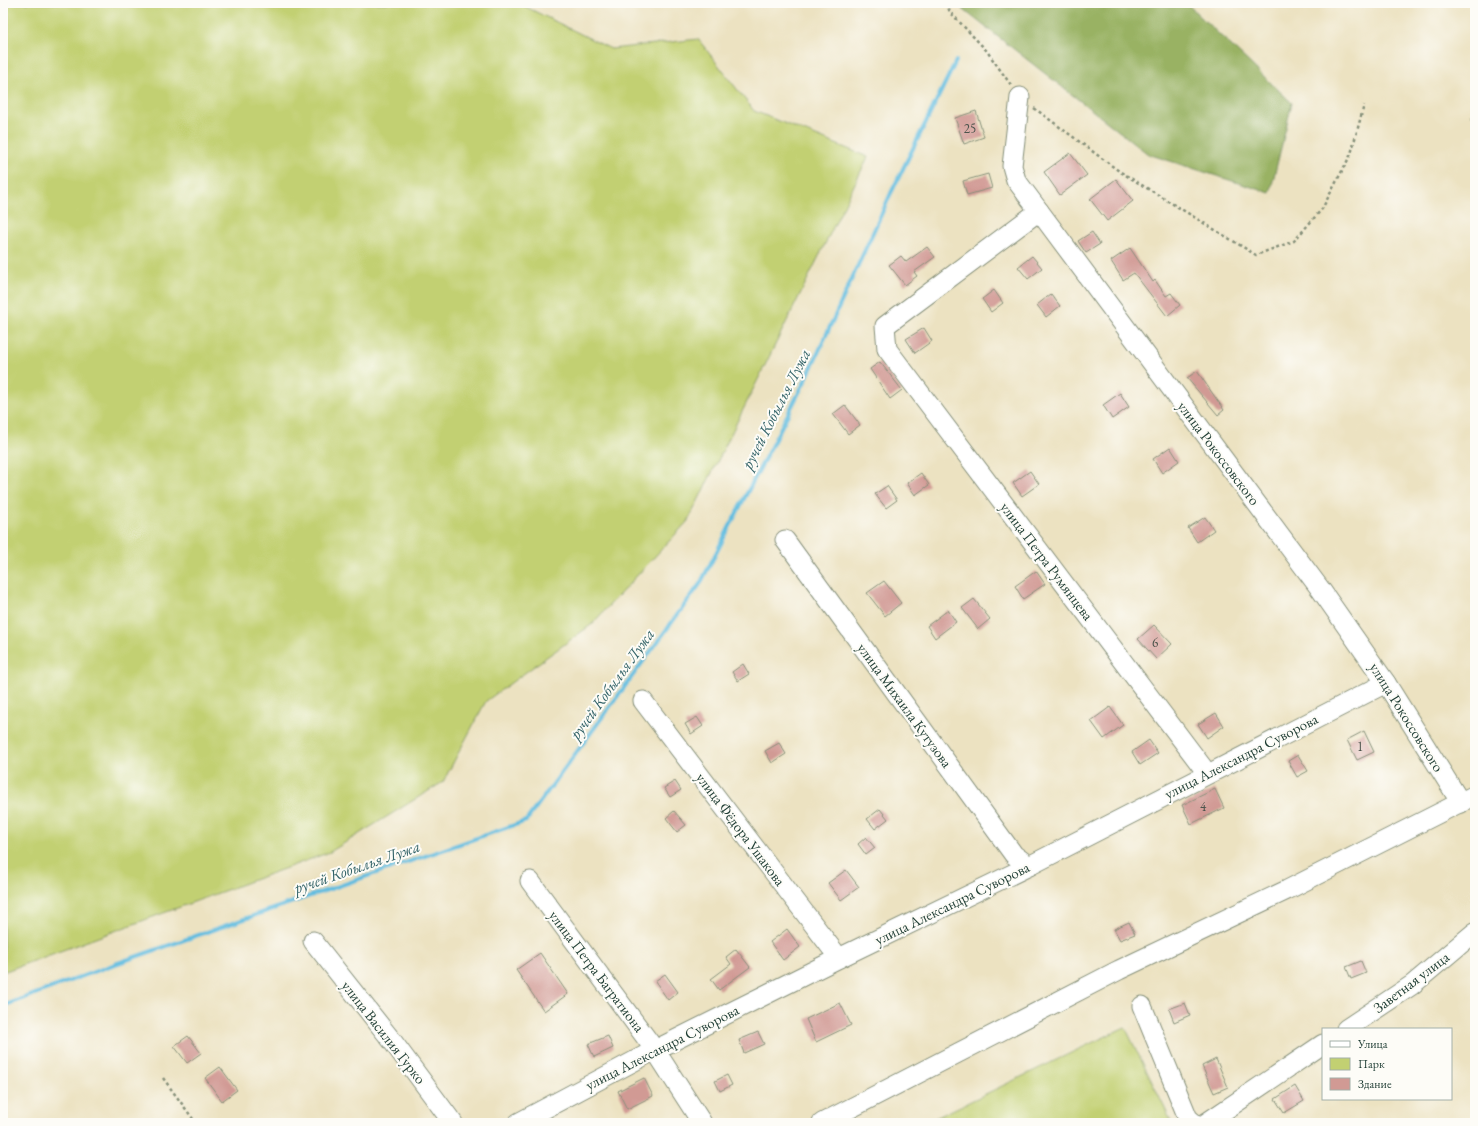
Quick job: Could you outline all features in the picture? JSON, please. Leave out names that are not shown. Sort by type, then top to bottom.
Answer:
[{"type":"street","name":"улица Рокоссовского","points":[[1020,97],[1012,166],[1016,180],[1321,590],[1468,799]]},
{"type":"street","name":"улица Петра Румянцева","points":[[1039,211],[885,326],[887,349],[1207,773]]},
{"type":"street","name":"улица Михаила Кутузова","points":[[784,540],[1014,855],[1029,866]]},
{"type":"street","name":"улица Александра Суворова","points":[[518,1123],[655,1050],[839,958],[1029,866],[1207,773],[1386,683]]},
{"type":"street","name":"улица Фёдора Ушакова","points":[[643,701],[839,958]]},
{"type":"street","points":[[822,1123],[1120,970],[1287,890],[1468,799]]},
{"type":"street","name":"улица Петра Багратиона","points":[[530,881],[655,1050],[702,1123]]},
{"type":"street","name":"Заветная улица","points":[[1348,1028],[1412,985],[1475,932]]},
{"type":"street","name":"улица Василия Гурко","points":[[314,941],[393,1042],[453,1123]]},
{"type":"street","points":[[1142,1006],[1188,1118],[1194,1123]]},
{"type":"street","points":[[1206,1123],[1322,1045]]},
{"type":"path","points":[[946,3],[950,12],[986,50],[1020,97],[1119,171],[1256,255],[1294,241],[1322,210],[1351,154],[1364,105]]},
{"type":"path","points":[[1470,120],[1475,121]]},
{"type":"path","points":[[163,1078],[196,1123]]},
{"type":"green space","points":[[3,3],[518,3],[611,49],[698,39],[754,111],[868,157],[688,521],[591,625],[486,701],[443,782],[330,852],[3,972]]},
{"type":"green space","points":[[1186,3],[1292,103],[1270,193],[1148,154],[956,4]]},
{"type":"green space","points":[[1125,1027],[1172,1123],[925,1123]]},
{"type":"building","points":[[976,111],[984,137],[964,144],[955,118]]},
{"type":"building","points":[[1070,153],[1087,175],[1060,195],[1044,172]]},
{"type":"building","points":[[988,174],[992,188],[967,195],[963,181]]},
{"type":"building","points":[[1116,179],[1133,201],[1107,221],[1090,199]]},
{"type":"building","points":[[1092,232],[1100,244],[1086,253],[1078,241]]},
{"type":"building","points":[[927,247],[935,257],[914,272],[917,276],[905,285],[889,265],[901,256],[906,262]]},
{"type":"building","points":[[1130,248],[1153,282],[1155,280],[1166,296],[1171,293],[1180,305],[1167,316],[1134,273],[1123,280],[1111,261]]},
{"type":"building","points":[[1032,256],[1042,268],[1028,279],[1018,267]]},
{"type":"building","points":[[994,290],[1003,303],[991,312],[982,299]]},
{"type":"building","points":[[1051,294],[1060,306],[1046,317],[1037,305]]},
{"type":"building","points":[[924,328],[932,341],[915,353],[906,339]]},
{"type":"building","points":[[880,362],[902,390],[890,399],[870,369]]},
{"type":"building","points":[[1197,371],[1224,410],[1218,415],[1187,378]]},
{"type":"building","points":[[1120,393],[1129,407],[1112,419],[1103,405]]},
{"type":"building","points":[[845,405],[860,425],[848,434],[833,414]]},
{"type":"building","points":[[1170,447],[1179,461],[1162,473],[1153,459]]},
{"type":"building","points":[[1030,471],[1039,484],[1022,496],[1013,483]]},
{"type":"building","points":[[921,473],[929,485],[915,495],[907,483]]},
{"type":"building","points":[[887,486],[897,500],[886,508],[875,494]]},
{"type":"building","points":[[1205,517],[1214,530],[1197,542],[1188,528]]},
{"type":"building","points":[[1036,571],[1045,584],[1023,599],[1015,586]]},
{"type":"building","points":[[884,581],[901,603],[885,616],[867,593]]},
{"type":"building","points":[[974,599],[990,619],[978,629],[962,608]]},
{"type":"building","points":[[948,610],[956,622],[935,638],[927,626]]},
{"type":"building","points":[[1154,625],[1172,644],[1156,659],[1138,639]]},
{"type":"building","points":[[743,664],[749,674],[738,681],[732,672]]},
{"type":"building","points":[[1110,707],[1123,725],[1104,739],[1091,721]]},
{"type":"building","points":[[1216,713],[1224,726],[1207,738],[1198,724]]},
{"type":"building","points":[[697,717],[703,726],[691,734],[685,724]]},
{"type":"building","points":[[1364,731],[1374,752],[1357,760],[1347,740]]},
{"type":"building","points":[[1149,740],[1158,753],[1140,765],[1132,752]]},
{"type":"building","points":[[779,743],[786,754],[772,763],[765,751]]},
{"type":"building","points":[[1298,755],[1308,771],[1297,777],[1288,761]]},
{"type":"building","points":[[675,781],[681,790],[670,797],[664,788]]},
{"type":"building","points":[[1215,789],[1224,808],[1191,824],[1182,805]]},
{"type":"building","points":[[880,809],[888,819],[875,829],[867,819]]},
{"type":"building","points":[[674,811],[686,825],[677,832],[666,818]]},
{"type":"building","points":[[866,837],[875,848],[866,855],[858,844]]},
{"type":"building","points":[[846,870],[859,887],[841,900],[828,883]]},
{"type":"building","points":[[1129,922],[1135,934],[1120,940],[1114,929]]},
{"type":"building","points":[[787,929],[800,947],[783,960],[770,942]]},
{"type":"building","points":[[736,949],[750,967],[719,990],[711,979],[731,964],[726,957]]},
{"type":"building","points":[[540,953],[568,994],[544,1011],[516,970]]},
{"type":"building","points":[[1361,961],[1366,973],[1351,979],[1346,967]]},
{"type":"building","points":[[665,974],[678,992],[668,1000],[655,981]]},
{"type":"building","points":[[840,1003],[851,1025],[816,1042],[806,1019]]},
{"type":"building","points":[[1185,1003],[1190,1015],[1174,1022],[1169,1009]]},
{"type":"building","points":[[758,1032],[764,1044],[744,1053],[739,1040]]},
{"type":"building","points":[[188,1036],[201,1053],[187,1063],[174,1046]]},
{"type":"building","points":[[608,1036],[613,1048],[594,1057],[588,1044]]},
{"type":"building","points":[[1216,1059],[1228,1087],[1214,1093],[1202,1066]]},
{"type":"building","points":[[220,1067],[237,1090],[222,1101],[205,1078]]},
{"type":"building","points":[[727,1075],[732,1085],[720,1091],[715,1081]]},
{"type":"building","points":[[644,1078],[653,1096],[627,1109],[618,1091]]},
{"type":"building","points":[[1295,1086],[1304,1101],[1284,1113],[1275,1099]]},
{"type":"waterway","name":"ручей Кобылья Лужа","points":[[3,1006],[115,964],[526,821],[700,584],[807,377],[891,193],[956,61]]}]
